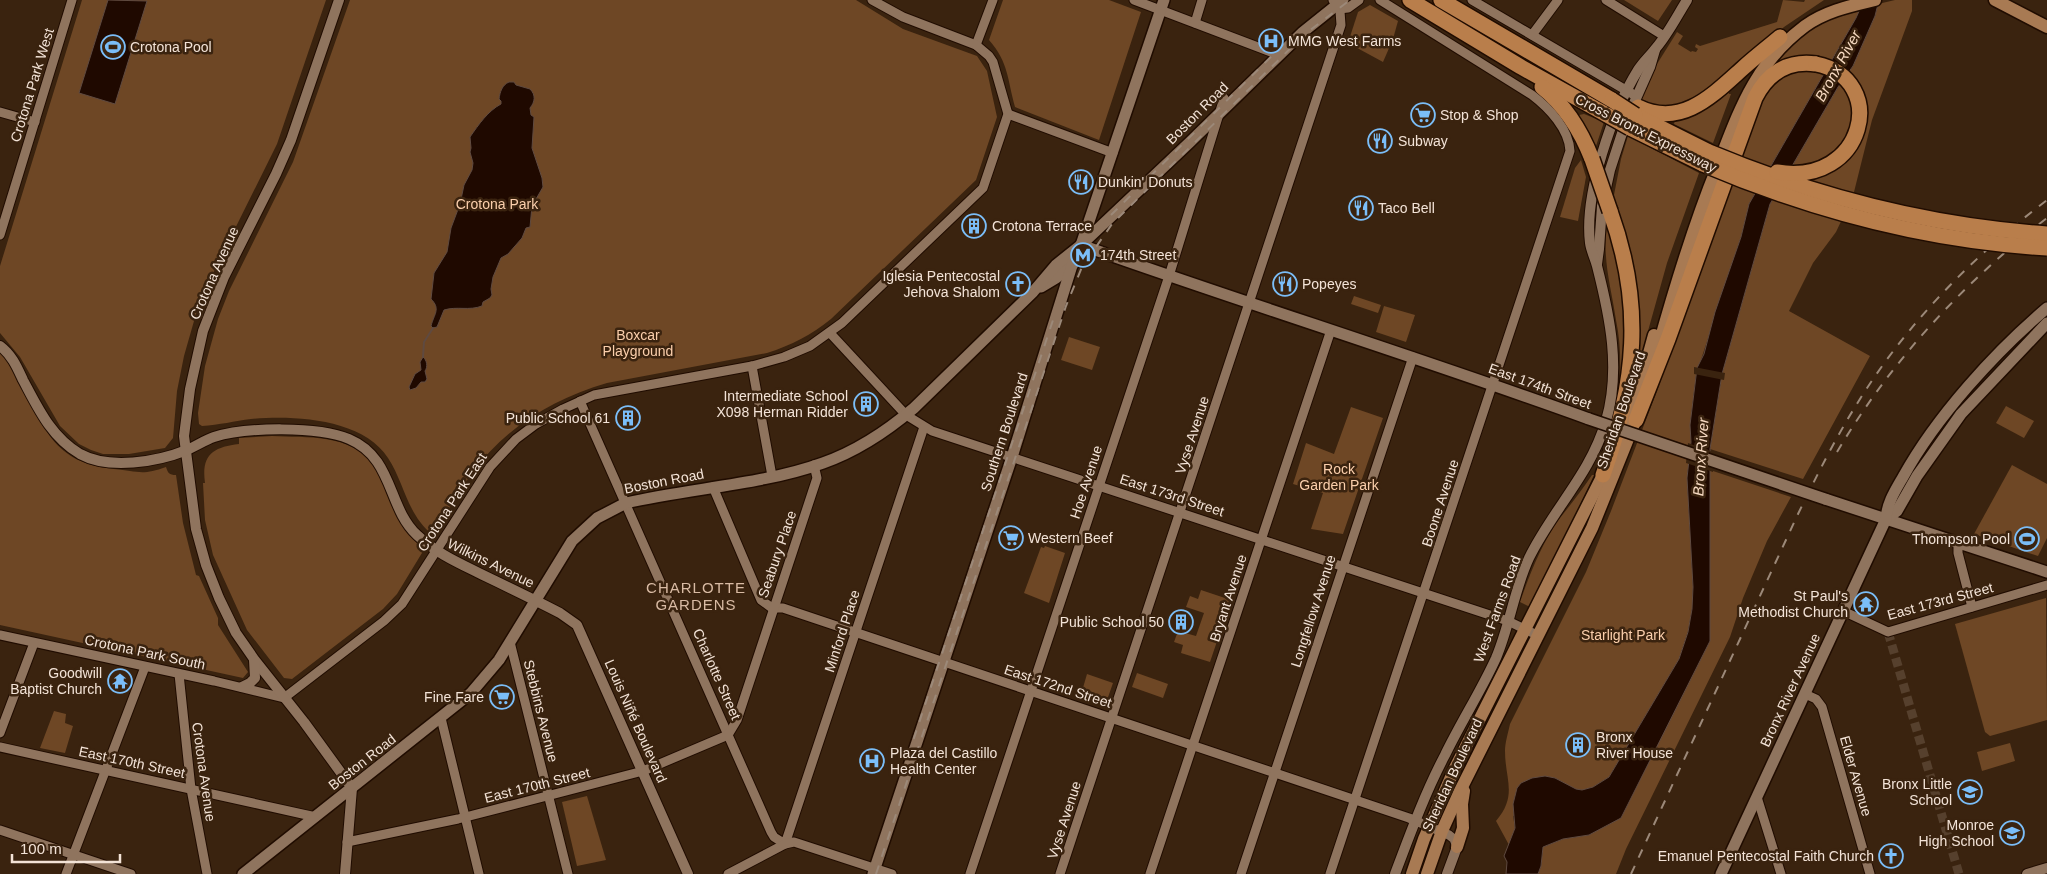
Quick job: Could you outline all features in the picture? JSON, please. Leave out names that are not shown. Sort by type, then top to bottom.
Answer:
[{"type":"highway","name":"Cross Bronx Expressway","points":[[1410,0],[1521,67],[1625,106],[1686,148],[1775,192],[1862,219],[1959,238],[2047,248]]},
{"type":"highway","points":[[1440,0],[1625,106],[1652,113],[1680,112],[1701,104],[1783,40]]},
{"type":"highway","points":[[1636,420],[1668,339],[1755,98],[1766,81],[1781,69],[1797,64],[1816,64],[1828,67],[1841,76],[1851,87],[1857,102],[1858,131],[1853,143],[1840,157],[1816,170],[1788,174],[1768,171],[1709,152]]},
{"type":"highway","points":[[1521,67],[1557,99],[1578,128],[1592,159],[1610,211],[1626,267],[1633,338],[1629,381],[1622,417],[1603,475]]},
{"type":"highway","name":"Cross Bronx Expressway","points":[[1686,148],[1709,152],[1804,188],[1880,209],[1972,226],[2047,234]]},
{"type":"main road","name":"Sheridan Boulevard","points":[[1412,874],[1429,826],[1455,768],[1618,443],[1640,384],[1674,262],[1700,188],[1740,91],[1758,62],[1783,40],[1804,17],[1833,5],[1875,0]]},
{"type":"main road","points":[[1995,0],[2047,27]]},
{"type":"main road","name":"Boston Road","points":[[243,874],[441,718],[482,681],[499,660],[578,534],[604,514],[626,503],[772,476],[814,465],[861,445],[906,415],[1033,292],[1056,266],[1096,231],[1307,28],[1338,3]]},
{"type":"main road","name":"Southern Boulevard","points":[[874,871],[1012,457],[1073,264],[1113,153],[1162,5]]},
{"type":"main road","name":"Sheridan Boulevard","points":[[1427,874],[1442,831],[1467,776],[1597,518],[1636,420],[1687,246],[1740,108],[1760,72],[1783,40]]},
{"type":"main road","points":[[1096,202],[1099,218],[1096,231]]},
{"type":"main road","name":"East 174th Street","points":[[1081,245],[1250,304],[1493,384],[1589,419],[1825,499],[2047,572]]},
{"type":"main road","points":[[1033,292],[1056,278],[1073,264]]},
{"type":"main road","name":"Bronx River Avenue","points":[[1721,874],[1886,519],[1886,508],[1892,496],[1929,436],[1992,360],[2047,308]]},
{"type":"main road","name":"Bronx River Avenue","points":[[1886,519],[1897,511],[1917,476],[1961,414],[2047,323]]},
{"type":"main road","points":[[1457,848],[1463,828],[1462,804],[1467,776]]},
{"type":"street","name":"Crotona Park West","points":[[0,235],[72,0]]},
{"type":"street","name":"Crotona Avenue","points":[[339,0],[291,140],[276,174],[225,274],[203,331],[188,402],[184,436],[196,528],[206,565],[219,598],[236,633],[254,659],[352,788]]},
{"type":"street","points":[[872,0],[903,17],[976,45],[990,56],[1008,114],[1113,153]]},
{"type":"street","points":[[976,45],[993,0]]},
{"type":"street","points":[[1134,0],[1162,5],[1195,23],[1279,55]]},
{"type":"street","points":[[1195,23],[1202,0]]},
{"type":"street","name":"Boston Road","points":[[1338,3],[1348,8],[1359,0]]},
{"type":"street","name":"Boone Avenue","points":[[1330,874],[1569,158],[1570,150],[1568,139],[1554,116],[1532,95],[1380,0]]},
{"type":"street","points":[[1472,0],[1532,35],[1625,106]]},
{"type":"street","points":[[1532,35],[1558,0]]},
{"type":"street","points":[[1606,0],[1664,36]]},
{"type":"street","name":"West Farms Road","points":[[1395,874],[1415,820],[1443,758],[1496,658],[1517,588],[1528,560],[1550,522],[1587,467],[1598,445],[1607,418],[1612,384],[1613,347],[1610,323],[1596,264],[1606,182],[1618,144],[1625,106],[1643,62],[1655,50],[1687,0]]},
{"type":"street","name":"Vyse Avenue","points":[[1060,874],[1341,25],[1338,3]]},
{"type":"street","name":"Hoe Avenue","points":[[970,874],[1169,276],[1224,98]]},
{"type":"street","points":[[0,112],[35,122]]},
{"type":"street","name":"Crotona Park East","points":[[284,698],[394,612],[408,596],[481,478],[499,456],[536,424],[580,401],[619,390],[752,366],[800,351],[830,333],[983,188],[1008,114]]},
{"type":"street","name":"Bryant Avenue","points":[[1150,874],[1331,330]]},
{"type":"street","name":"East 173rd Street","points":[[830,333],[906,415],[924,427],[1508,621],[1537,635]]},
{"type":"street","name":"Wilkins Avenue","points":[[0,346],[11,356],[49,425],[66,443],[80,454],[100,461],[143,462],[155,460],[213,438],[246,432],[309,431],[349,439],[363,447],[374,457],[410,527],[436,551],[535,600]]},
{"type":"street","name":"Longfellow Avenue","points":[[1241,874],[1412,357]]},
{"type":"street","points":[[752,366],[772,476]]},
{"type":"street","name":"Charlotte Street","points":[[580,401],[771,832],[774,837],[785,844]]},
{"type":"street","name":"Minford Place","points":[[785,844],[924,427]]},
{"type":"street","name":"Seabury Place","points":[[728,735],[734,727],[772,608],[818,478],[814,465]]},
{"type":"street","points":[[713,487],[762,600],[772,608]]},
{"type":"street","points":[[1958,542],[1958,554],[1972,607]]},
{"type":"street","name":"East 173rd Street","points":[[1843,611],[1888,632],[2047,585]]},
{"type":"street","name":"Louis Niñé Boulevard","points":[[535,600],[570,618],[577,625],[644,771],[688,874]]},
{"type":"street","name":"East 172nd Street","points":[[772,608],[783,608],[1415,820],[1452,837],[1457,848]]},
{"type":"street","name":"Crotona Park South","points":[[0,635],[242,687],[284,698]]},
{"type":"street","name":"Stebbins Avenue","points":[[510,642],[568,874]]},
{"type":"street","points":[[0,733],[34,643]]},
{"type":"street","points":[[242,687],[250,684],[255,678],[254,659]]},
{"type":"street","points":[[66,874],[145,667]]},
{"type":"street","name":"Crotona Avenue","points":[[179,674],[191,789],[206,874]]},
{"type":"street","name":"Elder Avenue","points":[[1805,694],[1816,699],[1822,707],[1870,874]]},
{"type":"street","points":[[441,718],[479,874]]},
{"type":"street","name":"East 170th Street","points":[[346,842],[466,817],[644,771],[728,735]]},
{"type":"street","name":"East 170th Street","points":[[0,747],[316,817]]},
{"type":"street","points":[[345,874],[346,842],[352,788]]},
{"type":"street","points":[[1757,796],[1780,874]]},
{"type":"street","points":[[0,830],[131,874]]},
{"type":"street","points":[[728,874],[785,844],[794,842],[874,871],[892,874]]},
{"type":"street","points":[[1447,874],[1457,848]]},
{"type":"street","points":[[2027,874],[2047,869]]},
{"type":"green space","points":[[82,0],[326,0],[277,144],[198,307],[184,356],[177,391],[173,438],[165,448],[129,454],[103,454],[79,444],[60,426],[20,357],[0,333],[0,266]]},
{"type":"green space","name":"Crotona Park","points":[[350,0],[856,0],[903,29],[977,56],[987,71],[997,117],[976,180],[824,325],[785,347],[767,353],[607,383],[568,397],[550,406],[515,429],[485,457],[472,473],[433,535],[417,518],[388,458],[377,445],[362,434],[326,422],[306,419],[268,418],[202,426],[199,424],[198,413],[205,366],[218,319],[229,291],[293,162]]},
{"type":"green space","points":[[1003,0],[1109,0],[1141,12],[1099,140],[1015,107],[1004,64],[996,48],[989,40]]},
{"type":"green space","points":[[1624,0],[1672,0],[1658,21]]},
{"type":"green space","points":[[1783,0],[1804,2],[1805,0],[1824,0],[1784,27],[1708,96],[1676,109],[1639,104],[1657,64],[1677,32],[1683,36],[1678,44],[1691,52],[1696,52],[1698,49],[1695,47],[1696,44],[1700,46],[1777,22]]},
{"type":"green space","points":[[1895,0],[1912,0],[1912,11],[1872,120],[1853,196],[1836,232],[1813,263],[1789,311],[1870,356],[1803,479],[1710,449],[1722,374],[1770,204],[1838,87],[1853,66],[1875,16],[1878,4]]},
{"type":"green space","points":[[1370,5],[1398,21],[1383,62],[1348,43],[1358,12]]},
{"type":"green space","name":"Starlight Park","points":[[1860,9],[1749,204],[1741,237],[1696,375],[1690,425],[1691,442],[1687,478],[1693,587],[1692,609],[1688,631],[1679,659],[1609,777],[1593,787],[1513,816],[1515,828],[1509,845],[1496,821],[1503,812],[1509,795],[1505,751],[1510,724],[1586,572],[1611,511],[1657,391],[1777,57],[1823,19]]},
{"type":"green space","points":[[1728,89],[1729,94],[1731,94],[1713,143],[1674,124],[1675,119],[1690,115],[1710,105]]},
{"type":"green space","points":[[1584,114],[1604,122],[1594,152],[1579,115]]},
{"type":"green space","points":[[1628,136],[1699,173],[1667,263],[1636,374],[1618,209],[1613,200],[1621,159]]},
{"type":"green space","points":[[1581,160],[1586,177],[1578,221],[1560,217],[1575,168]]},
{"type":"green space","points":[[1608,221],[1621,266],[1627,352],[1619,392],[1619,338],[1606,259]]},
{"type":"green space","points":[[1354,296],[1381,305],[1378,313],[1351,304]]},
{"type":"green space","points":[[1384,306],[1415,315],[1406,342],[1376,332]]},
{"type":"green space","points":[[1069,337],[1100,347],[1092,370],[1061,360]]},
{"type":"green space","points":[[0,353],[5,356],[50,436],[74,458],[92,465],[134,472],[145,472],[166,467],[169,473],[176,475],[183,523],[196,575],[199,576],[218,618],[218,625],[248,672],[243,678],[0,625]]},
{"type":"green space","points":[[2006,406],[2034,421],[2024,438],[1996,423]]},
{"type":"green space","name":"Rock Garden Park","points":[[1351,407],[1383,418],[1343,534],[1311,529],[1323,493],[1293,484],[1306,443],[1334,454]]},
{"type":"green space","points":[[272,436],[327,439],[352,447],[363,454],[379,473],[402,524],[414,539],[425,548],[397,594],[383,609],[292,679],[284,678],[247,630],[213,555],[205,520],[203,483],[205,483],[204,473],[207,459],[222,447],[239,444],[239,438]]},
{"type":"green space","points":[[2012,465],[2047,484],[2047,538],[2038,556],[1974,534]]},
{"type":"green space","name":"Starlight Park","points":[[1710,470],[1791,497],[1767,541],[1743,598],[1730,637],[1626,849],[1616,874],[1538,874],[1543,847],[1563,839],[1589,835],[1710,641]]},
{"type":"green space","points":[[1592,475],[1594,475],[1532,608],[1520,602],[1542,548],[1560,518]]},
{"type":"green space","points":[[1045,546],[1065,553],[1049,603],[1024,593],[1041,547],[1044,548]]},
{"type":"green space","points":[[1201,590],[1231,600],[1210,662],[1181,653],[1183,645],[1174,642],[1178,631],[1196,636],[1204,613],[1186,607],[1190,596],[1198,599]]},
{"type":"green space","points":[[2046,598],[2047,720],[1990,736],[1985,732],[1955,624]]},
{"type":"green space","points":[[1137,673],[1168,684],[1163,698],[1132,687]]},
{"type":"green space","points":[[1087,674],[1113,683],[1105,706],[1080,698]]},
{"type":"green space","points":[[54,711],[66,714],[65,723],[73,726],[65,753],[40,748]]},
{"type":"green space","points":[[2010,743],[2015,761],[1982,771],[1977,752]]},
{"type":"green space","points":[[587,796],[606,860],[577,866],[562,802]]},
{"type":"water","name":"Crotona Pool","points":[[108,0],[147,1],[115,104],[79,93]]},
{"type":"water","name":"Bronx River","points":[[1879,0],[1875,16],[1853,66],[1838,87],[1770,204],[1722,374],[1710,449],[1710,641],[1621,818],[1589,835],[1563,839],[1543,847],[1538,874],[1506,874],[1507,862],[1504,856],[1515,828],[1513,804],[1517,788],[1521,783],[1532,778],[1545,776],[1555,778],[1576,789],[1582,790],[1593,787],[1609,777],[1679,659],[1688,632],[1692,609],[1693,587],[1687,478],[1691,442],[1690,425],[1697,368],[1704,354],[1715,312],[1741,237],[1749,204],[1860,9]]},
{"type":"water","points":[[509,82],[514,82],[516,85],[530,89],[534,96],[534,101],[530,108],[531,115],[534,117],[532,148],[543,187],[532,206],[530,227],[526,228],[522,238],[508,254],[501,258],[493,277],[492,295],[490,298],[483,302],[482,306],[444,310],[437,327],[433,328],[431,326],[436,309],[431,299],[434,273],[447,252],[451,228],[460,204],[464,185],[472,170],[470,137],[488,114],[501,104],[499,99],[501,91]]},
{"type":"water","points":[[423,357],[427,364],[425,371],[427,379],[416,388],[410,390],[409,387],[415,374],[421,370],[420,362]]},
{"type":"pier","points":[[1694,367],[1725,373],[1724,380],[1694,374]]},
{"type":"pier","points":[[1688,443],[1713,452],[1713,472],[1686,463]]},
{"type":"waterway","points":[[423,357],[424,342],[433,328]]},
{"type":"tunnel","points":[[1888,632],[1959,874]]},
{"type":"railway","points":[[876,874],[1066,306],[1082,267],[1112,224],[1305,34],[1350,0]]},
{"type":"railway","points":[[1111,215],[1290,38]]},
{"type":"railway","points":[[1631,874],[1798,514],[1825,459],[1855,407],[1895,348],[1941,294],[1992,245],[2047,200]]},
{"type":"railway","points":[[1837,452],[1881,386],[1931,325],[1986,269],[2047,218]]},
{"type":"railway","points":[[908,756],[1054,317]]},
{"type":"place","name":"MMG West Farms","points":[[1271,41]]},
{"type":"place","name":"Crotona Pool","points":[[113,47]]},
{"type":"place","name":"Stop & Shop","points":[[1423,115]]},
{"type":"place","name":"Subway","points":[[1380,141]]},
{"type":"place","name":"Dunkin' Donuts","points":[[1081,182]]},
{"type":"place","name":"Taco Bell","points":[[1361,208]]},
{"type":"place","name":"Crotona Terrace","points":[[974,226]]},
{"type":"place","name":"174th Street","points":[[1083,255]]},
{"type":"place","name":"Iglesia Pentecostal Jehova Shalom","points":[[1018,284]]},
{"type":"place","name":"Popeyes","points":[[1285,284]]},
{"type":"place","name":"Intermediate School X098 Herman Ridder","points":[[866,404]]},
{"type":"place","name":"Public School 61","points":[[628,418]]},
{"type":"place","name":"Western Beef","points":[[1011,538]]},
{"type":"place","name":"Thompson Pool","points":[[2027,539]]},
{"type":"place","name":"St Paul's Methodist Church","points":[[1866,604]]},
{"type":"place","name":"Public School 50","points":[[1181,622]]},
{"type":"place","name":"Goodwill Baptist Church","points":[[120,681]]},
{"type":"place","name":"Fine Fare","points":[[502,697]]},
{"type":"place","name":"Bronx River House","points":[[1578,745]]},
{"type":"place","name":"Plaza del Castillo Health Center","points":[[872,761]]},
{"type":"place","name":"Bronx Little School","points":[[1970,792]]},
{"type":"place","name":"Monroe High School","points":[[2012,833]]},
{"type":"place","name":"Emanuel Pentecostal Faith Church","points":[[1891,856]]},
{"type":"district","name":"CHARLOTTE GARDENS","points":[[696,596]]},
{"type":"park label","name":"Boxcar Playground","points":[[638,344]]}]
